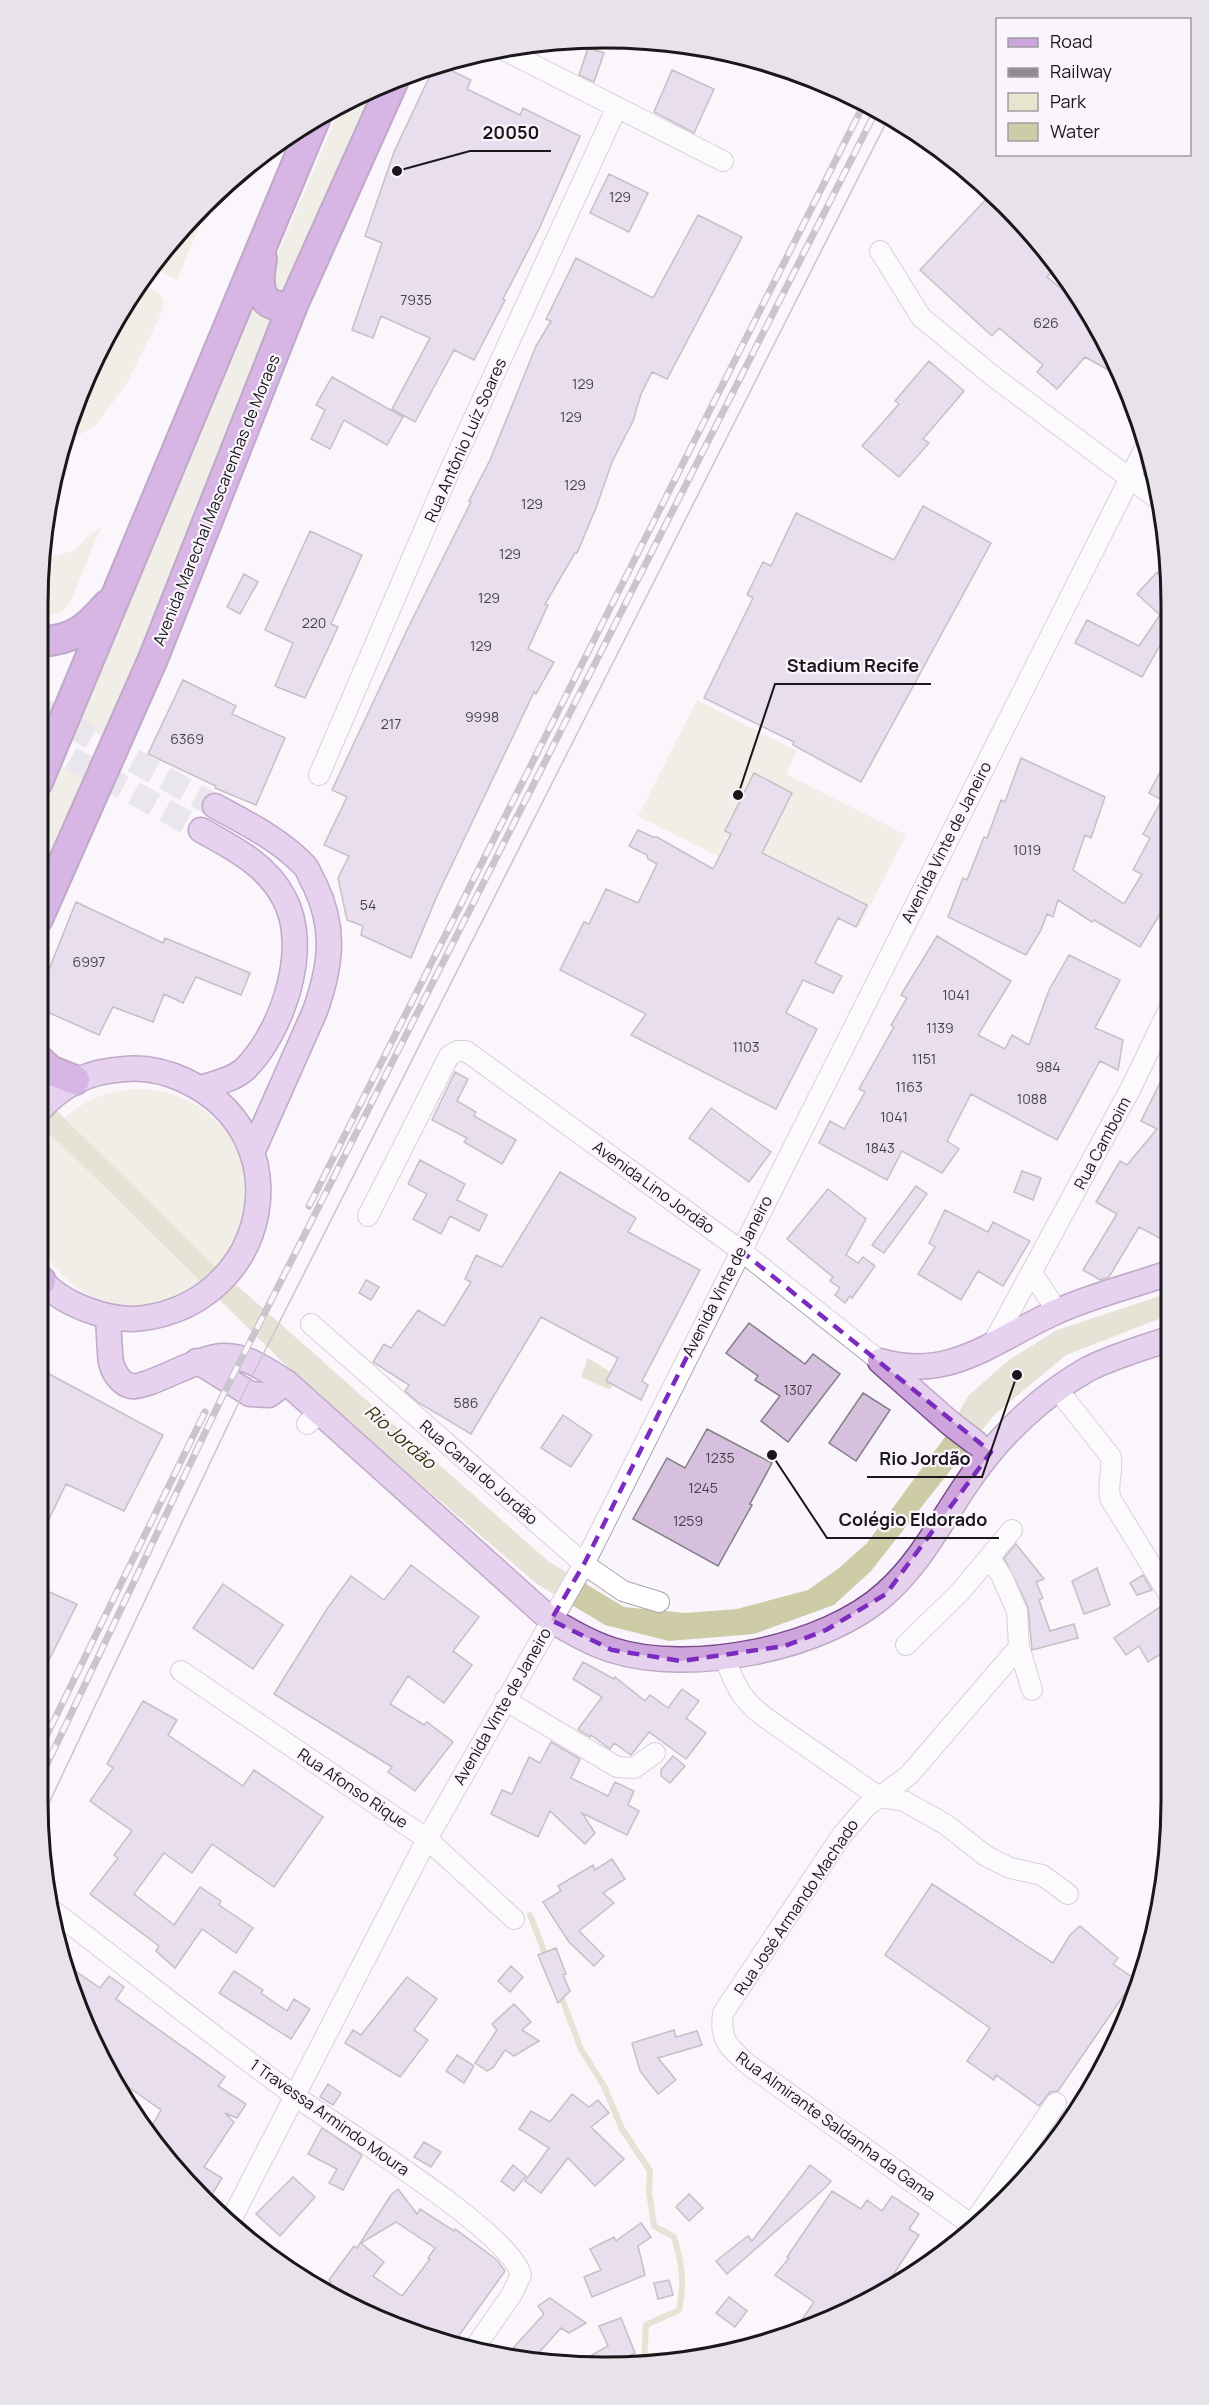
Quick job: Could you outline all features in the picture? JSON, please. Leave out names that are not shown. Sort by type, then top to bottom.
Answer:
[{"type":"highway","name":"Avenida Marechal Mascarenhas de Moraes","points":[[48,897],[148,669],[293,305],[389,91]]},
{"type":"highway","points":[[48,760],[309,133]]},
{"type":"highway","points":[[265,239],[261,266],[262,296],[267,303],[275,307],[293,305]]},
{"type":"highway","points":[[48,641],[71,637],[85,629],[118,592]]},
{"type":"highway","points":[[48,1068],[56,1095]]},
{"type":"main road","points":[[215,806],[270,836],[306,866],[318,893],[328,927],[329,959],[324,986],[252,1153]]},
{"type":"main road","points":[[201,830],[246,855],[269,876],[285,900],[295,932],[296,959],[269,1037],[245,1069],[225,1081],[201,1088]]},
{"type":"main road","points":[[48,1286],[75,1305],[108,1316],[138,1319],[161,1316],[183,1308],[219,1285],[232,1271],[245,1250],[254,1227],[258,1202],[257,1177],[252,1153],[234,1120],[201,1088],[171,1074],[139,1068],[106,1070],[56,1095]]},
{"type":"main road","points":[[880,1361],[911,1368],[956,1361],[1057,1311],[1161,1277]]},
{"type":"main road","points":[[108,1316],[111,1363],[119,1378],[126,1384],[140,1385],[197,1361],[222,1356],[247,1359],[286,1382],[313,1419],[552,1617],[581,1637],[622,1652],[681,1661],[724,1657],[785,1646],[852,1617],[886,1594],[913,1563],[941,1525],[972,1475],[984,1448],[1058,1390],[1088,1370],[1116,1356],[1161,1342]]},
{"type":"main road","name":"Avenida Lino Jordão","points":[[880,1361],[950,1424],[984,1448]]},
{"type":"street","points":[[515,56],[723,161]]},
{"type":"street","name":"Rua Antônio Luíz Soares","points":[[320,775],[446,479],[616,107]]},
{"type":"street","points":[[880,251],[921,317],[994,377],[1149,493]]},
{"type":"street","name":"Avenida Vinte de Janeiro","points":[[234,2215],[427,1839],[582,1567],[1141,456]]},
{"type":"street","name":"Rua Camboim","points":[[992,1345],[1131,1088],[1161,1026]]},
{"type":"street","name":"Avenida Lino Jordão","points":[[368,1216],[449,1056],[457,1051],[466,1052],[740,1250],[880,1361]]},
{"type":"street","points":[[1032,1273],[1057,1311]]},
{"type":"street","name":"Rua Canal do Jordão","points":[[311,1324],[582,1567],[622,1591],[658,1602]]},
{"type":"street","points":[[1058,1390],[1111,1457],[1112,1466],[1107,1487],[1110,1498],[1161,1581]]},
{"type":"street","points":[[906,1645],[961,1591],[1012,1530]]},
{"type":"street","points":[[990,1558],[1006,1585],[1017,1611],[1020,1647],[1032,1690]]},
{"type":"street","name":"Rua José Armando Machado","points":[[723,2013],[842,1835],[866,1807],[909,1775],[1020,1647]]},
{"type":"street","points":[[724,1657],[737,1690],[750,1707],[879,1797],[904,1801],[945,1824],[986,1856],[1010,1868],[1042,1875],[1068,1894]]},
{"type":"street","name":"Rua Afonso Rique","points":[[181,1671],[427,1839],[514,1919]]},
{"type":"street","points":[[505,1700],[617,1767],[634,1768],[655,1753]]},
{"type":"street","name":"1 Travessa Armindo Moura","points":[[61,1917],[295,2095],[420,2180],[489,2234],[519,2265],[521,2275],[512,2294],[478,2342]]},
{"type":"street","name":"Rua Almirante Saldanha da Gama","points":[[723,2013],[721,2026],[726,2045],[750,2066],[968,2222]]},
{"type":"street","points":[[985,2206],[1056,2103]]},
{"type":"highlighted area","points":[[740,1250],[991,1452],[886,1594],[826,1630],[785,1646],[681,1661],[612,1650],[551,1620],[584,1564]]},
{"type":"green space","points":[[368,101],[107,739],[78,720],[336,117]]},
{"type":"green space","points":[[201,222],[177,280],[159,271]]},
{"type":"green space","points":[[148,287],[157,291],[164,301],[160,316],[126,385],[95,426],[74,437],[90,392],[123,326]]},
{"type":"green space","points":[[101,527],[71,601],[61,613],[48,616],[50,558],[75,550]]},
{"type":"green space","points":[[697,700],[797,751],[786,774],[906,835],[859,927],[638,816]]},
{"type":"green space","points":[[60,765],[90,783],[48,870],[48,790]]},
{"type":"green space","points":[[128,1089],[150,1089],[181,1097],[200,1107],[230,1137],[240,1156],[248,1187],[246,1219],[240,1240],[230,1259],[200,1289],[181,1299],[150,1307],[128,1307],[97,1299],[78,1289],[48,1259],[48,1137],[78,1107],[97,1097]]},
{"type":"water","name":"Rio Jordão","points":[[48,1102],[206,1258],[548,1561],[624,1607],[685,1613],[737,1609],[808,1590],[839,1568],[867,1543],[945,1437],[968,1396],[1009,1360],[1057,1330],[1161,1296],[1161,1318],[1066,1355],[994,1415],[871,1571],[834,1605],[754,1634],[669,1641],[605,1625],[537,1584],[310,1389],[62,1145],[48,1134]]},
{"type":"water","points":[[588,1358],[618,1377],[610,1390],[581,1377]]},
{"type":"building","points":[[588,48],[604,53],[594,82],[579,75]]},
{"type":"building","points":[[451,70],[471,80],[467,89],[520,115],[523,108],[580,136],[539,229],[474,360],[454,350],[415,422],[392,409],[430,338],[381,316],[373,338],[352,330],[382,243],[365,236],[394,152],[429,77]]},
{"type":"building","points":[[672,70],[714,89],[694,133],[654,112]]},
{"type":"building","points":[[609,174],[648,193],[629,232],[590,213]]},
{"type":"building","points":[[986,200],[1023,238],[1046,266],[1051,273],[1047,277],[1067,295],[1110,371],[1085,357],[1057,389],[1037,372],[1043,365],[999,328],[992,336],[920,270]]},
{"type":"building","points":[[698,215],[742,237],[667,379],[652,372],[641,394],[633,421],[612,462],[577,553],[545,604],[548,605],[528,649],[554,662],[536,694],[534,692],[437,896],[411,958],[361,935],[363,926],[347,920],[338,878],[349,856],[324,845],[347,797],[332,790],[407,630],[471,502],[469,501],[490,460],[536,346],[551,321],[546,319],[576,258],[653,298]]},
{"type":"building","points":[[929,361],[964,391],[923,439],[929,443],[899,477],[862,446],[899,404],[895,401]]},
{"type":"building","points":[[332,377],[403,417],[387,445],[344,420],[330,449],[311,439],[325,410],[316,405]]},
{"type":"building","points":[[923,506],[991,543],[861,782],[793,745],[794,742],[704,698],[753,598],[747,595],[763,562],[771,566],[796,513],[894,560]]},
{"type":"building","points":[[310,531],[362,555],[331,624],[338,627],[305,698],[275,686],[293,643],[265,630]]},
{"type":"building","points":[[1157,572],[1160,575],[1161,644],[1142,677],[1075,643],[1087,620],[1139,646],[1160,615],[1137,594]]},
{"type":"building","points":[[244,574],[258,582],[240,614],[227,607]]},
{"type":"building","points":[[183,680],[236,706],[232,714],[285,738],[256,805],[215,788],[216,786],[148,754]]},
{"type":"building","points":[[1021,758],[1105,797],[1091,838],[1085,835],[1073,870],[1124,904],[1142,874],[1133,870],[1150,838],[1143,834],[1161,802],[1161,912],[1140,947],[1094,920],[1092,922],[1058,900],[1053,917],[1047,914],[1041,930],[1026,955],[948,917],[963,878],[967,880],[984,837],[987,838],[1001,800],[1005,802]]},
{"type":"building","points":[[1161,770],[1161,799],[1149,793]]},
{"type":"building","points":[[754,773],[792,793],[762,853],[867,905],[856,927],[838,918],[815,963],[842,976],[833,993],[803,980],[786,1013],[817,1029],[776,1109],[631,1035],[646,1014],[560,970],[584,922],[589,924],[606,889],[638,903],[657,864],[648,859],[647,855],[629,846],[638,830],[657,837],[713,869],[731,834],[725,831]]},
{"type":"building","points":[[76,902],[163,943],[165,938],[250,973],[241,995],[196,977],[183,1003],[164,994],[153,1022],[113,1007],[99,1035],[48,1012],[48,972]]},
{"type":"building","points":[[937,936],[1011,981],[978,1035],[1005,1049],[1012,1035],[1029,1045],[1049,990],[1069,955],[1120,980],[1095,1028],[1123,1040],[1118,1070],[1100,1061],[1057,1140],[971,1094],[947,1141],[959,1149],[942,1173],[902,1151],[887,1180],[819,1143],[830,1121],[844,1129],[865,1092],[859,1089],[894,1027],[891,1025],[907,998],[901,995]]},
{"type":"building","points":[[455,1072],[468,1079],[457,1101],[476,1112],[474,1116],[516,1140],[502,1164],[464,1142],[467,1138],[432,1120]]},
{"type":"building","points":[[1161,1081],[1161,1239],[1139,1227],[1109,1277],[1100,1280],[1083,1270],[1117,1214],[1096,1202],[1120,1161],[1127,1165],[1157,1129],[1141,1121]]},
{"type":"building","points":[[711,1108],[771,1152],[749,1182],[689,1138]]},
{"type":"building","points":[[420,1160],[465,1184],[457,1200],[487,1215],[479,1231],[450,1216],[441,1234],[413,1219],[427,1194],[408,1184]]},
{"type":"building","points":[[1022,1171],[1041,1178],[1033,1200],[1014,1192]]},
{"type":"building","points":[[560,1172],[636,1218],[628,1232],[700,1270],[642,1381],[648,1385],[641,1400],[606,1381],[618,1358],[541,1317],[471,1434],[419,1403],[405,1391],[409,1385],[373,1362],[384,1344],[391,1348],[418,1310],[444,1326],[471,1282],[465,1279],[476,1255],[502,1267]]},
{"type":"building","points":[[916,1186],[927,1194],[884,1253],[872,1245]]},
{"type":"building","points":[[828,1189],[866,1219],[846,1255],[858,1263],[863,1257],[875,1266],[852,1298],[850,1296],[845,1303],[835,1295],[840,1288],[830,1281],[833,1277],[787,1239]]},
{"type":"building","points":[[945,1210],[988,1232],[993,1222],[1030,1241],[1003,1286],[978,1271],[961,1300],[918,1274],[935,1247],[929,1243]]},
{"type":"building","points":[[366,1280],[379,1287],[371,1300],[359,1293]]},
{"type":"building","points":[[749,1323],[805,1364],[813,1354],[840,1374],[788,1442],[761,1421],[780,1396],[755,1380],[758,1376],[726,1353]]},
{"type":"building","points":[[48,1373],[163,1435],[124,1511],[66,1484],[48,1521]]},
{"type":"building","points":[[863,1393],[890,1410],[856,1461],[829,1443]]},
{"type":"building","points":[[563,1415],[592,1435],[571,1467],[541,1448]]},
{"type":"building","points":[[707,1429],[772,1463],[718,1566],[633,1519],[667,1458],[685,1468]]},
{"type":"building","points":[[1016,1544],[1044,1579],[1036,1582],[1043,1598],[1039,1600],[1050,1631],[1074,1624],[1078,1638],[1032,1650],[1028,1607],[1004,1558]]},
{"type":"building","points":[[411,1565],[479,1617],[453,1651],[472,1665],[444,1703],[408,1676],[390,1704],[424,1725],[427,1722],[453,1742],[415,1791],[388,1772],[392,1767],[274,1694],[327,1609],[351,1576],[384,1600]]},
{"type":"building","points":[[1097,1568],[1110,1605],[1084,1614],[1072,1581]]},
{"type":"building","points":[[1143,1575],[1152,1590],[1137,1595],[1130,1583]]},
{"type":"building","points":[[223,1584],[283,1625],[253,1669],[193,1628]]},
{"type":"building","points":[[48,1591],[77,1604],[48,1662]]},
{"type":"building","points":[[1161,1606],[1161,1654],[1148,1662],[1139,1646],[1126,1655],[1114,1638]]},
{"type":"building","points":[[583,1662],[614,1679],[615,1677],[645,1701],[650,1695],[668,1708],[682,1689],[699,1701],[686,1718],[706,1733],[686,1759],[649,1732],[631,1755],[614,1743],[610,1749],[591,1735],[590,1737],[578,1729],[602,1697],[573,1679]]},
{"type":"building","points":[[143,1701],[177,1720],[168,1735],[243,1786],[254,1770],[323,1817],[274,1887],[212,1844],[192,1873],[164,1853],[134,1894],[174,1925],[200,1887],[221,1901],[219,1905],[253,1928],[236,1953],[202,1929],[175,1968],[156,1951],[159,1946],[90,1894],[118,1858],[114,1855],[132,1831],[90,1801],[113,1768],[107,1764]]},
{"type":"building","points":[[551,1742],[580,1759],[571,1778],[608,1796],[615,1782],[634,1791],[628,1805],[639,1811],[627,1835],[582,1813],[595,1833],[585,1844],[550,1811],[538,1837],[491,1814],[502,1790],[512,1794],[529,1757],[540,1763]]},
{"type":"building","points":[[673,1756],[685,1766],[670,1783],[661,1776],[661,1770]]},
{"type":"building","points":[[612,1859],[625,1879],[603,1893],[614,1903],[579,1931],[604,1956],[594,1966],[569,1942],[543,1902],[561,1891],[558,1886],[593,1865],[595,1870]]},
{"type":"building","points":[[932,1884],[1053,1963],[1070,1935],[1080,1926],[1118,1958],[1113,1964],[1132,1977],[1127,1991],[1058,2091],[1050,2092],[1039,2106],[996,2075],[994,2080],[967,2061],[990,2028],[885,1955]]},
{"type":"building","points":[[556,1948],[570,1991],[558,2003],[538,1955]]},
{"type":"building","points":[[511,1966],[523,1977],[510,1992],[498,1981]]},
{"type":"building","points":[[75,1971],[100,1988],[109,1976],[124,1987],[116,1999],[225,2077],[218,2086],[246,2104],[237,2118],[225,2113],[234,2122],[204,2167],[222,2178],[212,2195],[186,2167],[153,2125],[161,2110],[127,2086],[105,2047]]},
{"type":"building","points":[[234,1971],[263,1990],[261,1993],[287,2011],[294,1999],[310,2009],[291,2039],[219,1993]]},
{"type":"building","points":[[407,1977],[437,1999],[414,2030],[428,2040],[400,2077],[345,2043],[353,2030],[361,2035]]},
{"type":"building","points":[[514,2004],[531,2022],[522,2030],[539,2041],[514,2056],[505,2050],[493,2068],[487,2071],[475,2063],[497,2030],[492,2024]]},
{"type":"building","points":[[674,2030],[676,2037],[697,2031],[702,2045],[658,2058],[676,2080],[658,2094],[640,2071],[632,2043]]},
{"type":"building","points":[[457,2055],[474,2066],[464,2083],[446,2071]]},
{"type":"building","points":[[328,2084],[341,2093],[333,2105],[320,2097]]},
{"type":"building","points":[[572,2094],[589,2107],[598,2100],[609,2113],[591,2127],[624,2159],[595,2186],[568,2158],[541,2193],[525,2181],[549,2148],[519,2129],[531,2111],[550,2122]]},
{"type":"building","points":[[322,2128],[362,2155],[343,2190],[329,2183],[337,2169],[308,2154]]},
{"type":"building","points":[[424,2142],[441,2152],[431,2167],[414,2157]]},
{"type":"building","points":[[513,2165],[526,2176],[514,2191],[501,2181]]},
{"type":"building","points":[[810,2165],[831,2181],[727,2274],[716,2261],[748,2236],[752,2241]]},
{"type":"building","points":[[293,2177],[315,2197],[280,2236],[256,2214]]},
{"type":"building","points":[[398,2189],[417,2214],[420,2209],[454,2231],[455,2229],[497,2260],[505,2271],[458,2337],[392,2315],[329,2284],[331,2282],[329,2280],[354,2246],[357,2248],[391,2195]],"holes":[[[396,2222],[435,2248],[428,2258],[430,2259],[402,2296],[373,2276],[384,2262],[361,2243]]]},
{"type":"building","points":[[832,2191],[861,2209],[867,2200],[882,2211],[892,2196],[919,2214],[909,2229],[919,2235],[892,2276],[851,2300],[801,2320],[814,2302],[775,2275],[789,2258],[787,2257]]},
{"type":"building","points":[[689,2194],[703,2208],[689,2221],[676,2207]]},
{"type":"building","points":[[641,2223],[651,2237],[638,2246],[645,2275],[592,2297],[584,2277],[601,2270],[590,2249],[614,2237],[616,2241]]},
{"type":"building","points":[[669,2280],[673,2295],[658,2299],[654,2283]]},
{"type":"building","points":[[729,2297],[747,2311],[735,2327],[716,2313]]},
{"type":"building","points":[[550,2298],[586,2323],[569,2333],[561,2328],[539,2353],[512,2349],[544,2314],[538,2306]]},
{"type":"building","points":[[621,2318],[635,2353],[631,2356],[589,2357],[608,2346],[599,2326]]},
{"type":"waterway","points":[[530,1915],[547,1959]]},
{"type":"waterway","points":[[559,1991],[581,2049],[604,2086],[622,2129],[650,2171],[649,2192],[654,2226],[674,2237],[679,2256],[682,2273],[679,2310],[646,2325],[644,2356]]},
{"type":"tunnel","points":[[48,713],[215,806]]},
{"type":"tunnel","points":[[48,746],[201,830]]},
{"type":"tram line","points":[[48,1805],[238,1404],[885,124]]},
{"type":"railway","points":[[309,1206],[861,110]]},
{"type":"railway","points":[[48,1762],[223,1395],[873,117]]},
{"type":"railway","points":[[48,1733],[205,1412]]},
{"type":"place","name":"20050","points":[[397,171]]},
{"type":"place","name":"Stadium Recife","points":[[738,795]]},
{"type":"place","name":"Rio Jordão","points":[[1017,1375]]},
{"type":"place","name":"Colégio Eldorado","points":[[772,1455]]}]
